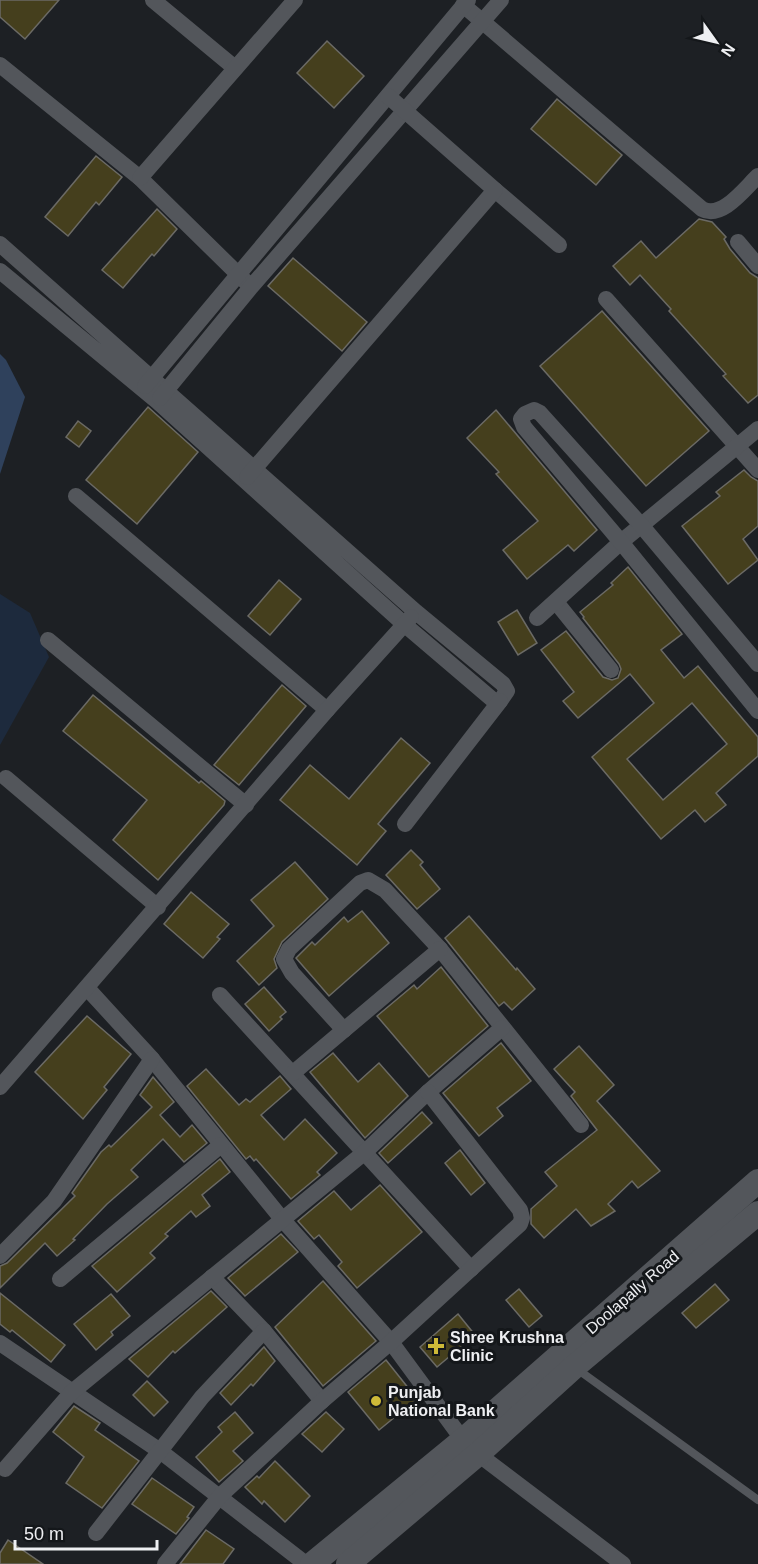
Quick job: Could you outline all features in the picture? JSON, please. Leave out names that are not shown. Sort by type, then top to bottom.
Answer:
[{"type":"main road","name":"Doolapally Road","points":[[348,1564],[470,1447],[758,1181]]},
{"type":"main road","name":"Doolapally Road","points":[[312,1564],[470,1447],[574,1366],[758,1213]]},
{"type":"street","points":[[153,0],[235,68]]},
{"type":"street","points":[[140,178],[295,0]]},
{"type":"street","points":[[161,396],[251,287],[501,0]]},
{"type":"street","points":[[147,384],[466,3],[483,23],[702,209],[713,212],[724,208],[758,176]]},
{"type":"street","points":[[0,65],[140,178],[251,287]]},
{"type":"street","points":[[388,96],[559,245]]},
{"type":"street","points":[[249,473],[495,190]]},
{"type":"street","points":[[738,242],[758,266]]},
{"type":"street","points":[[0,244],[147,384],[218,438],[249,473],[410,618],[506,687],[507,691],[500,701],[405,824]]},
{"type":"street","points":[[0,271],[147,384]]},
{"type":"street","points":[[606,299],[758,470]]},
{"type":"street","points":[[758,664],[540,412],[534,410],[525,414],[521,419],[524,427],[758,711]]},
{"type":"street","points":[[537,618],[640,525],[758,429]]},
{"type":"street","points":[[76,496],[327,710]]},
{"type":"street","points":[[556,602],[611,670]]},
{"type":"street","points":[[0,1087],[327,710],[410,618]]},
{"type":"street","points":[[708,649],[731,632]]},
{"type":"street","points":[[48,640],[246,805]]},
{"type":"street","points":[[6,778],[158,907]]},
{"type":"street","points":[[344,1030],[292,973],[284,959],[289,949],[360,883],[368,880],[385,890],[440,949],[582,1125]]},
{"type":"street","points":[[293,1073],[440,949]]},
{"type":"street","points":[[87,988],[152,1059],[282,1219],[391,1342],[470,1447],[623,1564]]},
{"type":"street","points":[[220,995],[471,1269]]},
{"type":"street","points":[[5,1469],[72,1392],[365,1152],[428,1092],[502,1028]]},
{"type":"street","points":[[0,1256],[54,1201],[152,1059]]},
{"type":"street","points":[[165,1564],[220,1496],[322,1401],[391,1342],[520,1224],[522,1214],[428,1092]]},
{"type":"street","points":[[60,1279],[221,1144]]},
{"type":"street","points":[[212,1277],[264,1331],[322,1401]]},
{"type":"street","points":[[96,1533],[202,1397],[264,1331]]},
{"type":"street","points":[[0,1343],[160,1451],[306,1564]]},
{"type":"lane","points":[[574,1366],[758,1500]]},
{"type":"shaded area","points":[[0,354],[6,360],[25,397],[0,474]]},
{"type":"shaded area","points":[[0,594],[30,613],[49,657],[0,745]]},
{"type":"building","points":[[0,0],[59,0],[25,39],[0,17]]},
{"type":"building","points":[[327,41],[364,76],[334,108],[297,73]]},
{"type":"building","points":[[557,99],[622,155],[596,185],[531,129]]},
{"type":"building","points":[[96,156],[122,177],[99,205],[96,202],[68,236],[45,217]]},
{"type":"building","points":[[157,209],[177,229],[123,288],[102,270]]},
{"type":"building","points":[[699,219],[712,222],[726,237],[724,239],[730,249],[750,273],[758,278],[758,395],[748,403],[723,376],[726,374],[640,275],[630,285],[613,266],[641,241],[656,258]]},
{"type":"building","points":[[293,258],[367,322],[342,351],[268,286]]},
{"type":"building","points":[[602,311],[709,431],[646,486],[540,366]]},
{"type":"building","points":[[148,407],[198,452],[137,524],[86,480]]},
{"type":"building","points":[[496,410],[597,530],[574,551],[568,545],[527,579],[503,550],[538,521],[496,474],[499,472],[467,438]]},
{"type":"building","points":[[78,421],[91,431],[79,447],[66,437]]},
{"type":"building","points":[[744,470],[758,481],[758,526],[743,539],[758,560],[728,584],[682,526],[720,496],[716,492]]},
{"type":"building","points":[[628,567],[682,634],[661,650],[684,678],[698,666],[758,737],[758,756],[716,793],[726,805],[705,822],[695,810],[661,839],[592,757],[654,703],[630,674],[578,718],[563,701],[574,692],[541,650],[566,631],[603,677],[612,680],[618,678],[621,669],[619,664],[580,612],[613,585],[611,583]],"holes":[[[692,703],[727,744],[663,800],[627,759]]]},
{"type":"building","points":[[279,580],[301,599],[270,635],[248,616]]},
{"type":"building","points":[[517,610],[537,643],[518,655],[498,622]]},
{"type":"building","points":[[282,685],[306,706],[239,785],[214,765]]},
{"type":"building","points":[[93,695],[199,783],[201,781],[225,801],[224,805],[158,880],[113,840],[147,800],[63,731]]},
{"type":"building","points":[[401,738],[430,763],[378,824],[386,831],[357,865],[280,800],[310,765],[349,799]]},
{"type":"building","points":[[411,850],[423,862],[420,865],[440,889],[417,909],[386,875]]},
{"type":"building","points":[[295,862],[328,899],[282,942],[274,959],[277,968],[259,985],[237,961],[274,926],[251,900]]},
{"type":"building","points":[[191,892],[229,924],[217,937],[220,939],[203,958],[164,924]]},
{"type":"building","points":[[362,911],[389,943],[329,996],[296,958],[312,942],[315,945],[344,917],[348,922]]},
{"type":"building","points":[[469,916],[535,989],[512,1010],[504,1002],[499,1006],[445,938]]},
{"type":"building","points":[[441,967],[488,1026],[429,1077],[377,1016],[414,985],[417,989]]},
{"type":"building","points":[[264,987],[286,1012],[269,1031],[245,1004]]},
{"type":"building","points":[[87,1016],[131,1054],[104,1087],[107,1090],[83,1119],[35,1072]]},
{"type":"building","points":[[501,1043],[531,1081],[497,1108],[503,1116],[479,1136],[443,1093]]},
{"type":"building","points":[[579,1046],[614,1085],[597,1101],[660,1171],[638,1188],[632,1181],[608,1204],[615,1211],[591,1226],[576,1209],[544,1238],[531,1224],[531,1209],[557,1186],[545,1172],[597,1130],[571,1096],[575,1092],[554,1069]]},
{"type":"building","points":[[333,1053],[358,1082],[379,1063],[408,1096],[365,1138],[310,1072]]},
{"type":"building","points":[[206,1069],[239,1105],[246,1099],[250,1102],[280,1076],[291,1089],[261,1115],[284,1140],[305,1119],[337,1153],[317,1172],[320,1175],[291,1199],[256,1159],[254,1161],[250,1156],[246,1159],[187,1086]]},
{"type":"building","points":[[153,1077],[174,1102],[160,1115],[180,1137],[192,1125],[207,1143],[184,1162],[163,1139],[131,1170],[138,1177],[107,1204],[73,1239],[75,1240],[57,1256],[45,1243],[0,1288],[0,1266],[7,1263],[75,1196],[72,1193],[101,1152],[109,1145],[111,1147],[152,1107],[140,1095]]},
{"type":"building","points":[[422,1112],[432,1123],[388,1163],[379,1153]]},
{"type":"building","points":[[460,1150],[485,1183],[471,1195],[445,1163]]},
{"type":"building","points":[[220,1159],[230,1172],[202,1195],[210,1206],[196,1217],[191,1211],[165,1234],[168,1236],[150,1253],[155,1258],[117,1292],[92,1266]]},
{"type":"building","points":[[380,1185],[422,1232],[357,1288],[338,1266],[342,1262],[319,1235],[314,1239],[298,1221],[334,1191],[351,1210]]},
{"type":"building","points":[[281,1234],[298,1252],[245,1296],[228,1278]]},
{"type":"building","points":[[323,1281],[376,1341],[323,1386],[275,1327]]},
{"type":"building","points":[[715,1284],[729,1300],[696,1328],[682,1313]]},
{"type":"building","points":[[519,1289],[542,1316],[529,1327],[506,1300]]},
{"type":"building","points":[[211,1291],[227,1307],[175,1353],[173,1351],[148,1377],[129,1359]]},
{"type":"building","points":[[0,1293],[65,1345],[51,1362],[12,1330],[10,1332],[0,1324]]},
{"type":"building","points":[[111,1294],[130,1316],[111,1332],[113,1335],[96,1350],[74,1324]]},
{"type":"building","points":[[458,1314],[475,1335],[437,1367],[420,1347]]},
{"type":"building","points":[[264,1347],[275,1361],[253,1386],[251,1384],[231,1405],[220,1393]]},
{"type":"building","points":[[386,1360],[417,1399],[379,1430],[348,1392]]},
{"type":"building","points":[[147,1381],[168,1402],[154,1416],[133,1395]]},
{"type":"building","points":[[74,1406],[100,1423],[95,1430],[139,1461],[102,1508],[66,1483],[84,1457],[53,1432]]},
{"type":"building","points":[[235,1412],[253,1433],[233,1451],[243,1461],[219,1482],[196,1457],[222,1432],[218,1427]]},
{"type":"building","points":[[326,1412],[344,1429],[322,1452],[302,1434]]},
{"type":"building","points":[[275,1461],[310,1496],[285,1522],[264,1501],[262,1504],[245,1487],[257,1476],[259,1478]]},
{"type":"building","points":[[152,1478],[194,1507],[187,1517],[189,1518],[176,1534],[132,1504]]},
{"type":"building","points":[[206,1530],[234,1549],[223,1564],[180,1564]]},
{"type":"building","points":[[8,1540],[43,1564],[0,1564],[0,1553]]},
{"type":"place","name":"Shree Krushna Clinic","points":[[436,1346]]},
{"type":"place","name":"Punjab National Bank","points":[[376,1401]]}]
